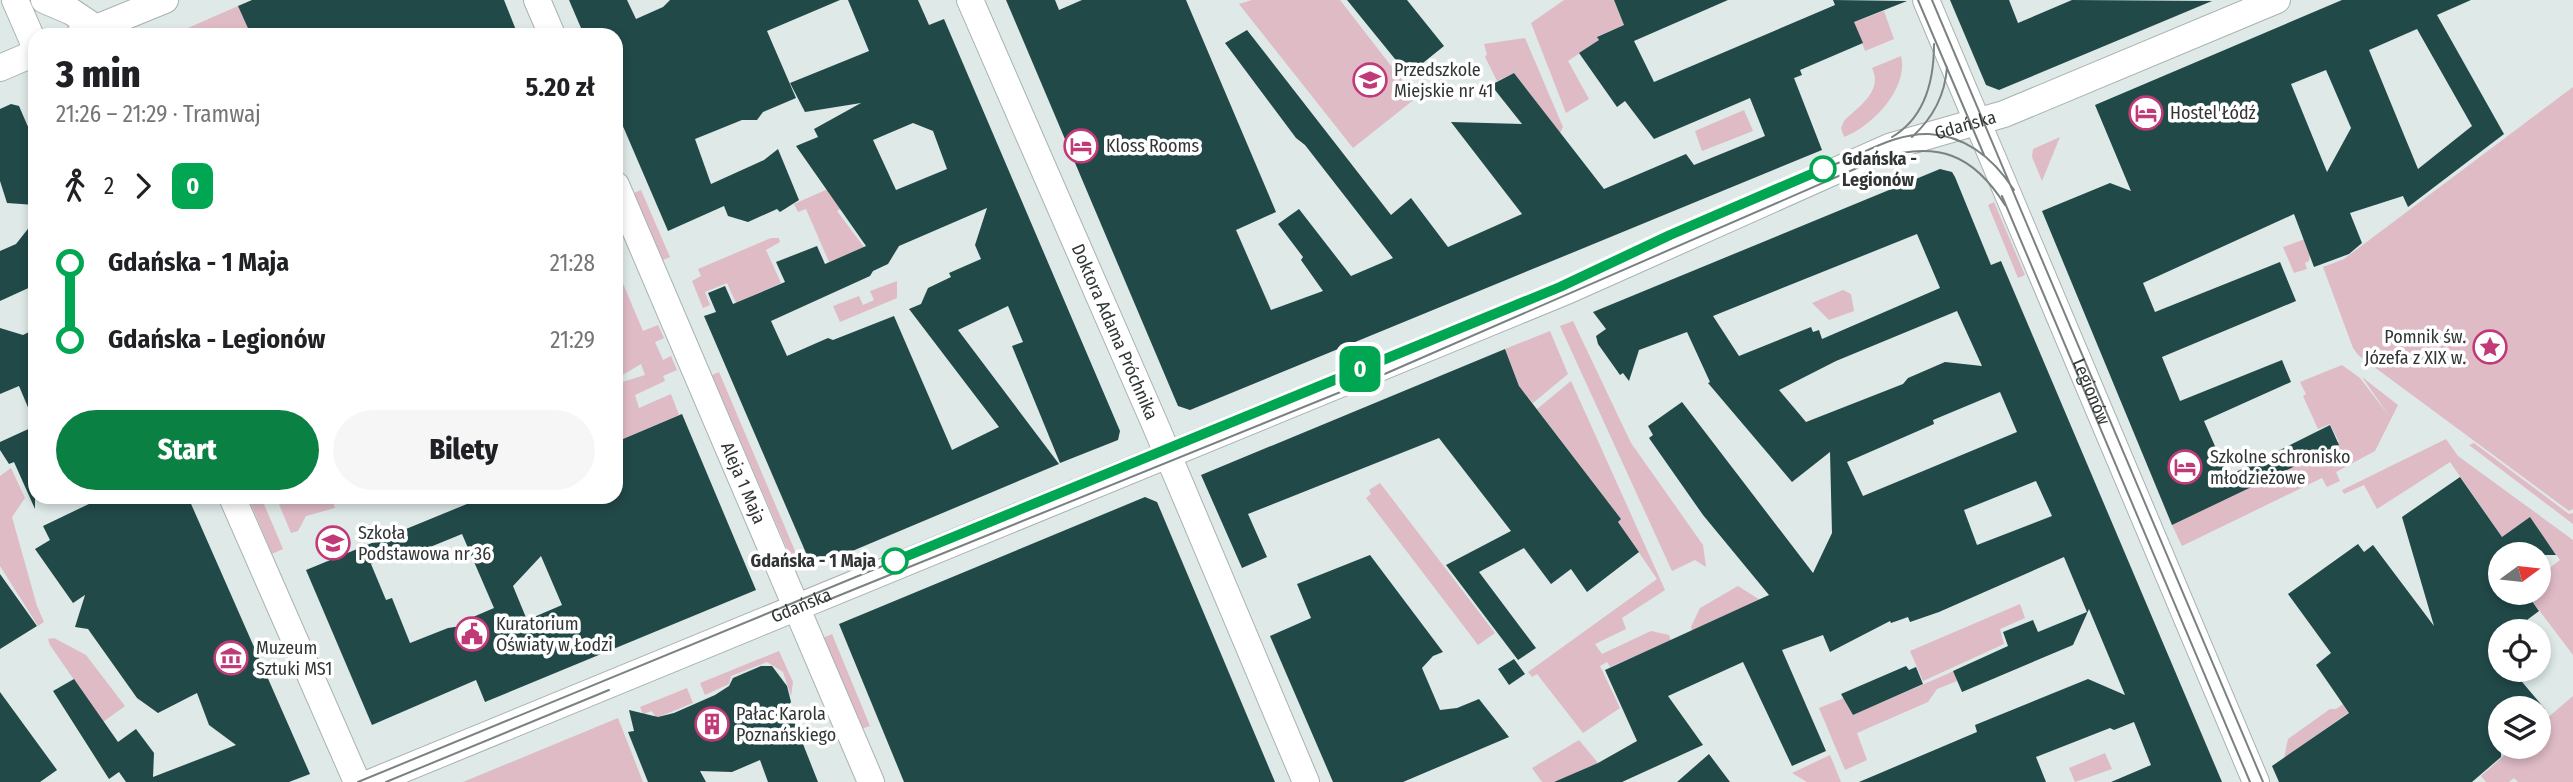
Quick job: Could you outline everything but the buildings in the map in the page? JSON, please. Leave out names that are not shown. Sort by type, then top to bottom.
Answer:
[{"type":"street","points":[[15,0],[28,30]]},
{"type":"street","points":[[44,0],[72,12],[84,28]]},
{"type":"street","points":[[97,28],[165,0]]},
{"type":"street","points":[[537,0],[549,28]]},
{"type":"street","name":"Doktora Adama Próchnika","points":[[970,0],[1168,453],[1306,782]]},
{"type":"street","name":"Legionów","points":[[1926,0],[2256,782]]},
{"type":"street","name":"Gdańska","points":[[372,782],[1569,290],[1889,147],[2004,114],[2277,0]]},
{"type":"street","points":[[0,68],[28,56]]},
{"type":"street","name":"Aleja 1 Maja","points":[[623,202],[871,782]]},
{"type":"street","points":[[235,504],[356,782]]},
{"type":"shaded area","points":[[1252,0],[1340,0],[1416,98],[1353,148],[1239,4]]},
{"type":"shaded area","points":[[1564,0],[1614,0],[1624,25],[1598,36],[1599,40],[1568,61],[1589,99],[1566,113],[1531,23]]},
{"type":"shaded area","points":[[238,6],[248,28],[188,28]]},
{"type":"shaded area","points":[[1884,11],[1894,39],[1865,51],[1854,22]]},
{"type":"shaded area","points":[[1525,38],[1563,127],[1560,133],[1514,73],[1497,81],[1485,57],[1487,54],[1484,44]]},
{"type":"shaded area","points":[[1901,56],[1899,81],[1886,105],[1865,125],[1844,137],[1841,128],[1844,121],[1863,104],[1875,84],[1872,68]]},
{"type":"shaded area","points":[[2573,87],[2573,509],[2569,511],[2358,355],[2323,267],[2344,259]]},
{"type":"shaded area","points":[[1744,110],[1753,131],[1702,151],[1695,131]]},
{"type":"shaded area","points":[[2060,137],[2042,181],[2032,157],[2033,149]]},
{"type":"shaded area","points":[[837,185],[859,197],[837,211],[864,247],[829,262],[806,209],[798,212],[794,204]]},
{"type":"shaded area","points":[[641,190],[670,257],[663,260],[634,193]]},
{"type":"shaded area","points":[[1994,202],[2025,275],[2018,278],[1988,205]]},
{"type":"shaded area","points":[[771,238],[779,238],[780,242],[766,250],[781,283],[736,303],[727,283],[705,292],[710,305],[703,308],[692,281],[701,276],[698,269]]},
{"type":"shaded area","points":[[2305,239],[2310,252],[2309,261],[2305,263],[2307,269],[2294,273],[2283,247]]},
{"type":"shaded area","points":[[897,281],[897,298],[840,322],[833,306],[859,296],[863,305],[874,300],[870,291]]},
{"type":"shaded area","points":[[623,284],[643,331],[658,325],[664,338],[655,342],[663,360],[671,356],[677,370],[663,376],[665,381],[635,395],[639,408],[671,394],[679,415],[623,439],[623,382],[645,375],[641,364],[623,375]]},
{"type":"shaded area","points":[[1843,290],[1851,294],[1854,311],[1829,320],[1812,303]]},
{"type":"shaded area","points":[[1573,321],[1631,443],[1703,545],[1706,567],[1695,560],[1672,571],[1560,326]]},
{"type":"shaded area","points":[[1550,331],[1568,374],[1533,403],[1520,388],[1505,349]]},
{"type":"shaded area","points":[[2342,365],[2360,378],[2390,417],[2362,377],[2398,405],[2375,451],[2336,472],[2340,481],[2327,487],[2322,478],[2182,546],[2172,525],[2339,442],[2330,424],[2318,429],[2303,396],[2306,394],[2300,382]]},
{"type":"shaded area","points":[[719,372],[801,565],[795,567],[712,375]]},
{"type":"shaded area","points":[[1571,381],[1665,590],[1622,618],[1626,629],[1595,644],[1602,654],[1651,631],[1669,635],[1671,641],[1610,667],[1607,662],[1600,666],[1620,708],[1583,733],[1537,674],[1532,677],[1528,672],[1657,579],[1618,522],[1621,519],[1537,409]]},
{"type":"shaded area","points":[[2446,439],[2458,456],[2573,540],[2573,655],[2551,626],[2551,619],[2546,619],[2536,606],[2552,606],[2552,566],[2560,560],[2552,549],[2552,542],[2547,542],[2530,518],[2502,537],[2450,462],[2377,509],[2364,485],[2344,494],[2342,490]]},
{"type":"shaded area","points":[[2474,443],[2569,514],[2573,513],[2573,524],[2469,445]]},
{"type":"shaded area","points":[[11,468],[25,498],[12,517],[44,622],[38,626],[0,566],[0,476]]},
{"type":"shaded area","points":[[1380,483],[1495,633],[1478,645],[1366,498],[1371,494],[1369,490]]},
{"type":"shaded area","points":[[251,504],[264,504],[283,549],[272,554]]},
{"type":"shaded area","points":[[279,504],[334,504],[335,508],[306,516],[298,531],[291,533]]},
{"type":"shaded area","points":[[1738,586],[1760,600],[1692,632],[1691,627],[1700,608]]},
{"type":"shaded area","points":[[2020,604],[2025,618],[2000,629],[2004,644],[1923,681],[1910,651]]},
{"type":"shaded area","points":[[832,634],[870,726],[861,729],[823,638]]},
{"type":"shaded area","points":[[54,638],[86,655],[125,706],[103,722],[50,645],[48,639]]},
{"type":"shaded area","points":[[779,651],[793,682],[791,696],[783,672],[767,662],[731,676],[729,684],[705,695],[700,683]]},
{"type":"shaded area","points":[[1954,671],[1957,681],[1937,689],[1928,702],[1857,733],[1867,760],[1845,770],[1819,708],[1844,698],[1853,715]]},
{"type":"shaded area","points":[[687,688],[693,703],[656,718],[652,711],[643,714],[640,707]]},
{"type":"shaded area","points":[[2359,693],[2365,701],[2284,758],[2288,739],[2330,709],[2336,709]]},
{"type":"shaded area","points":[[2573,696],[2573,782],[2518,782],[2514,778],[2509,782],[2486,782],[2481,776],[2500,759],[2551,759],[2551,715]]},
{"type":"shaded area","points":[[618,718],[643,782],[463,782]]},
{"type":"shaded area","points":[[1579,740],[1598,763],[1554,782],[1542,782],[1532,768]]},
{"type":"shaded area","points":[[2105,753],[2112,769],[2075,782],[2069,768]]},
{"type":"shaded area","points":[[1830,755],[1841,782],[1807,782],[1792,773]]},
{"type":"tram line","points":[[1918,0],[1984,155]]},
{"type":"tram line","points":[[1932,0],[2263,782]]},
{"type":"tram line","points":[[1892,137],[1913,119],[1926,96],[1930,84],[1934,44]]},
{"type":"tram line","points":[[1912,137],[1937,106],[1944,88],[1947,67]]},
{"type":"tram line","points":[[358,782],[1560,287],[1768,192],[1893,140],[1929,134],[1955,139],[1988,159],[2014,190]]},
{"type":"tram line","points":[[823,602],[1380,376],[1880,158],[1920,151],[1952,156],[1967,163],[1980,174],[2005,205]]},
{"type":"tram line","name":"0","points":[[895,561],[1560,287],[1670,235],[1823,169]]},
{"type":"tram line","points":[[2002,196],[2250,782]]},
{"type":"tram line","points":[[386,782],[609,690]]},
{"type":"place","name":"Przedszkole Miejskie nr 41","points":[[1370,80]]},
{"type":"place","name":"Hostel Łódź","points":[[2146,113]]},
{"type":"place","name":"Kloss Rooms","points":[[1081,146]]},
{"type":"place","name":"Gdańska - Legionów","points":[[1823,169]]},
{"type":"place","name":"Pomnik św. Józefa z XIX w.","points":[[2490,347]]},
{"type":"place","name":"Szkolne schronisko młodzieżowe","points":[[2185,467]]},
{"type":"place","name":"Szkoła Podstawowa nr 36","points":[[333,543]]},
{"type":"place","name":"Gdańska - 1 Maja","points":[[895,561]]},
{"type":"place","name":"Kuratorium Oświaty w Łodzi","points":[[472,634]]},
{"type":"place","name":"Muzeum Sztuki MS1","points":[[231,658]]},
{"type":"place","name":"Pałac Karola Poznańskiego","points":[[712,724]]}]
